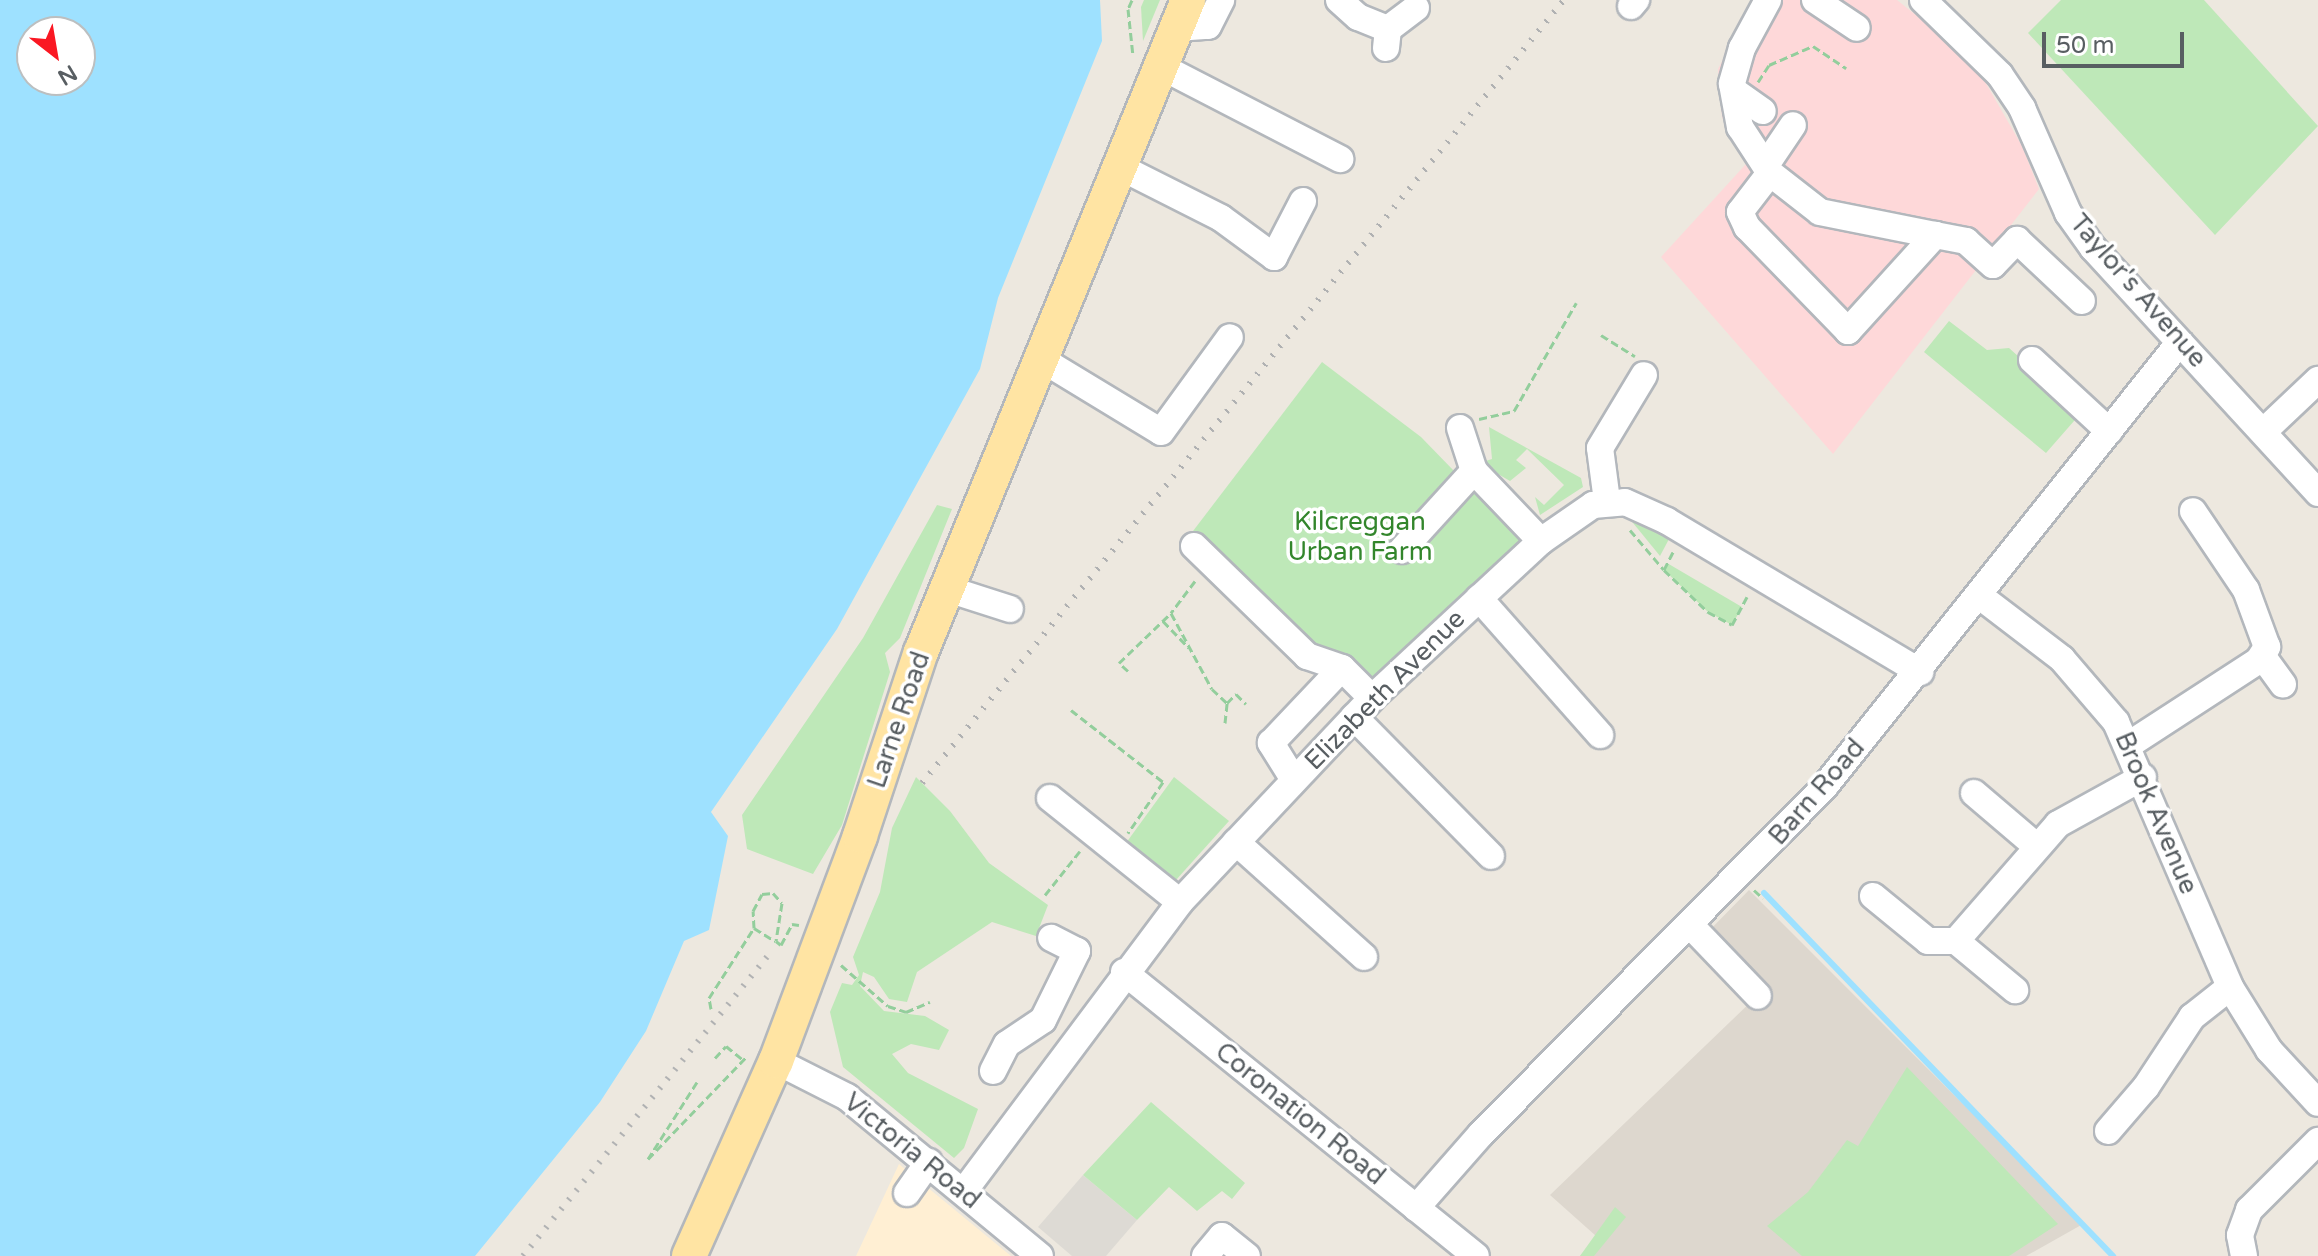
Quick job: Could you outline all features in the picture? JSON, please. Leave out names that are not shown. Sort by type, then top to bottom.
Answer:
[{"type":"main road","name":"Larne Road","points":[[689,1256],[765,1059],[819,942],[948,589],[1116,176],[1146,61],[1182,14]]},
{"type":"street","points":[[1182,14],[1208,26],[1221,0]]},
{"type":"street","points":[[1339,0],[1387,39],[1416,8]]},
{"type":"street","points":[[1768,0],[1734,83],[1740,127],[1768,169],[1820,212],[1966,241],[1993,265],[2017,240],[2082,301]]},
{"type":"street","points":[[1815,0],[1857,28]]},
{"type":"street","name":"Taylor's Avenue","points":[[1923,0],[2000,75],[2022,108],[2068,213],[2093,248],[2318,493]]},
{"type":"street","points":[[1146,61],[1340,159]]},
{"type":"street","points":[[1734,83],[1763,111]]},
{"type":"street","points":[[1793,125],[1740,212],[1747,227],[1848,331],[1935,235]]},
{"type":"street","points":[[1116,176],[1221,218],[1274,257],[1303,201]]},
{"type":"street","points":[[1041,359],[1161,432],[1230,337]]},
{"type":"street","name":"Barn Road","points":[[1416,1208],[1481,1134],[1825,786],[1981,597],[2180,342]]},
{"type":"street","points":[[2032,360],[2109,431]]},
{"type":"street","points":[[1644,375],[1600,448],[1607,501],[1625,502],[1684,531],[1920,672]]},
{"type":"street","points":[[2263,432],[2318,380]]},
{"type":"street","points":[[1460,428],[1474,471],[1541,541]]},
{"type":"street","points":[[1402,550],[1474,471]]},
{"type":"street","name":"Elizabeth Avenue","points":[[964,1191],[1061,1056],[1180,902],[1363,708],[1479,598],[1541,541],[1575,515],[1607,501]]},
{"type":"street","points":[[2193,511],[2246,590],[2264,632],[2263,657],[2283,685]]},
{"type":"street","points":[[1194,546],[1307,656],[1342,668],[1363,708],[1491,856]]},
{"type":"street","points":[[948,589],[1010,609]]},
{"type":"street","name":"Brook Avenue","points":[[1981,597],[2062,659],[2130,744],[2230,987],[2269,1050],[2318,1103]]},
{"type":"street","points":[[1479,598],[1600,735]]},
{"type":"street","points":[[2130,744],[2263,657]]},
{"type":"street","points":[[1294,780],[1271,743],[1342,668]]},
{"type":"street","points":[[1956,941],[2036,846],[2068,816],[2143,777]]},
{"type":"street","points":[[1974,793],[2036,846]]},
{"type":"street","points":[[1050,798],[1180,902]]},
{"type":"street","points":[[1236,842],[1364,957]]},
{"type":"street","points":[[1873,896],[1928,941],[1956,941],[2015,990]]},
{"type":"street","points":[[1690,925],[1758,996]]},
{"type":"street","points":[[993,1071],[1007,1044],[1030,1033],[1043,1020],[1077,951],[1051,938]]},
{"type":"street","name":"Coronation Road","points":[[1124,972],[1476,1256]]},
{"type":"street","points":[[2108,1131],[2146,1087],[2192,1017],[2230,987]]},
{"type":"street","points":[[1030,1033],[1061,1056]]},
{"type":"street","name":"Victoria Road","points":[[765,1059],[829,1084],[964,1191],[1023,1251]]},
{"type":"street","points":[[2244,1256],[2240,1235],[2249,1210],[2318,1141]]},
{"type":"street","points":[[907,1193],[929,1162]]},
{"type":"street","points":[[1205,1256],[1222,1236],[1247,1256]]},
{"type":"path","points":[[1132,0],[1128,9],[1146,61]]},
{"type":"path","points":[[1734,83],[1755,87],[1769,65],[1813,46],[1846,68]]},
{"type":"path","points":[[1460,428],[1467,421],[1514,411],[1576,303]]},
{"type":"path","points":[[1601,335],[1650,366],[1644,375]]},
{"type":"path","points":[[1607,501],[1664,570],[1708,612],[1732,625],[1759,575]]},
{"type":"path","points":[[1664,570],[1684,531]]},
{"type":"path","points":[[1128,671],[1119,663],[1190,594],[1186,589],[1213,565]]},
{"type":"path","points":[[1183,601],[1188,606]]},
{"type":"path","points":[[1171,613],[1212,689],[1227,703]]},
{"type":"path","points":[[1163,621],[1192,651]]},
{"type":"path","points":[[1225,723],[1227,703],[1236,694],[1246,704]]},
{"type":"path","points":[[1071,710],[1163,782],[1115,850]]},
{"type":"path","points":[[1045,895],[1094,833]]},
{"type":"path","points":[[1752,887],[1763,898]]},
{"type":"path","points":[[711,1009],[709,998],[754,928],[756,900],[767,893],[778,896],[782,903],[776,941]]},
{"type":"path","points":[[754,928],[781,945],[792,924],[819,942],[888,1006],[906,1012],[930,1002]]},
{"type":"path","points":[[715,1058],[726,1046],[765,1059]]},
{"type":"path","points":[[697,1082],[648,1159],[765,1059]]},
{"type":"shaded area","points":[[1754,0],[1897,0],[1937,32],[1984,80],[2022,146],[2039,189],[1833,454],[1661,257],[1746,164],[1722,117],[1718,69]]},
{"type":"shaded area","points":[[1749,890],[2083,1224],[2026,1256],[1580,1256],[1596,1236],[1550,1195],[1757,996],[1702,938]]},
{"type":"shaded area","points":[[899,1164],[1011,1256],[856,1256]]},
{"type":"shaded area","points":[[1083,1175],[1137,1220],[1106,1256],[1072,1256],[1038,1227]]},
{"type":"green space","points":[[1144,0],[1160,0],[1143,41],[1141,7]]},
{"type":"green space","points":[[2061,0],[2204,0],[2318,126],[2215,235],[2028,33]]},
{"type":"green space","points":[[1949,321],[1987,350],[2009,348],[2081,413],[2046,453],[1924,352]]},
{"type":"green space","name":"Kilcreggan Urban Farm","points":[[1322,362],[1421,437],[1523,542],[1372,683],[1312,648],[1190,535]]},
{"type":"green space","points":[[1489,427],[1581,478],[1583,487],[1540,515],[1535,497],[1544,505],[1564,485],[1527,449],[1516,460],[1526,468],[1510,481],[1479,463],[1492,459]]},
{"type":"green space","points":[[937,505],[952,509],[900,638],[885,653],[890,672],[842,825],[813,874],[747,849],[742,815],[863,638]]},
{"type":"green space","points":[[1629,518],[1669,539],[1660,556]]},
{"type":"green space","points":[[1667,563],[1742,607],[1732,625],[1708,612],[1664,570]]},
{"type":"green space","points":[[916,777],[950,811],[989,863],[1048,905],[1036,936],[992,922],[917,972],[907,1002],[889,999],[874,977],[863,972],[860,986],[884,1011],[925,1016],[949,1030],[939,1050],[911,1044],[892,1054],[908,1073],[978,1109],[964,1148],[954,1158],[843,1067],[830,1012],[842,983],[852,985],[859,975],[853,957],[880,892],[892,828]]},
{"type":"green space","points":[[1174,777],[1229,821],[1176,880],[1126,843]]},
{"type":"green space","points":[[1907,1067],[2058,1224],[2009,1256],[1802,1256],[1767,1226],[1808,1192],[1847,1140],[1858,1146]]},
{"type":"green space","points":[[1151,1102],[1245,1183],[1232,1199],[1222,1191],[1197,1211],[1169,1187],[1137,1220],[1083,1175]]},
{"type":"green space","points":[[1615,1207],[1626,1217],[1594,1256],[1580,1256]]},
{"type":"water","points":[[0,0],[1100,0],[1102,41],[998,298],[980,369],[837,629],[711,812],[728,836],[709,930],[684,941],[646,1031],[600,1102],[475,1256],[0,1256]]},
{"type":"waterway","points":[[1764,893],[2113,1256]]},
{"type":"railway","points":[[922,783],[1564,0]]},
{"type":"railway","points":[[523,1256],[773,949]]}]
